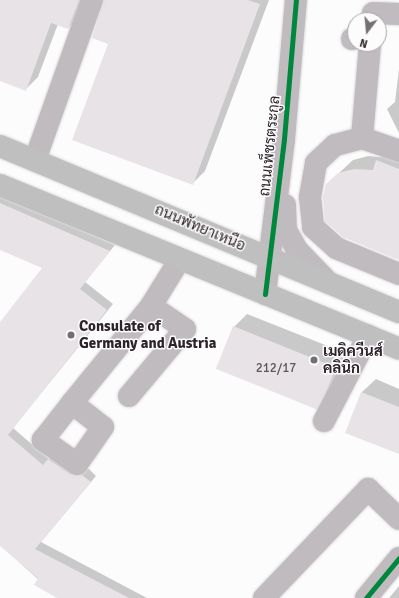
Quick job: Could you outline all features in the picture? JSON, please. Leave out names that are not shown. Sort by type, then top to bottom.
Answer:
[{"type":"main road","name":"ถนนพัทยาเหนือ","points":[[0,146],[399,312]]},
{"type":"main road","points":[[0,185],[399,349]]},
{"type":"street","points":[[36,160],[92,0]]},
{"type":"street","name":"ถนนเพ็ชรตระกูล","points":[[265,294],[284,139],[296,0]]},
{"type":"street","points":[[373,11],[399,14]]},
{"type":"street","points":[[359,52],[362,138]]},
{"type":"street","points":[[399,151],[362,138],[335,145],[316,163],[310,197],[313,227],[336,248],[399,274]]},
{"type":"street","points":[[284,139],[286,230],[297,250],[328,282]]},
{"type":"street","points":[[72,403],[151,306],[180,259]]},
{"type":"street","points":[[129,396],[185,329],[151,306]]},
{"type":"street","points":[[324,421],[368,336]]},
{"type":"street","points":[[264,598],[368,489],[399,519]]},
{"type":"street","points":[[366,598],[399,558]]},
{"type":"building","points":[[0,0],[79,0],[68,29],[51,23],[26,91],[0,81]]},
{"type":"building","points":[[104,0],[248,0],[260,4],[193,185],[72,140],[108,44],[92,38]]},
{"type":"building","points":[[376,160],[399,169],[399,260],[343,237],[325,221],[323,197],[326,184],[338,173],[354,169],[373,170]]},
{"type":"building","points":[[0,203],[110,251],[80,289],[107,310],[8,435],[43,465],[48,459],[70,474],[82,475],[91,482],[35,549],[129,598],[57,598],[34,585],[38,578],[0,546],[0,322],[42,268],[0,250]]},
{"type":"building","points":[[233,326],[336,368],[319,410],[216,369]]},
{"type":"building","points":[[361,392],[399,407],[399,454],[345,433]]},
{"type":"cycle path","points":[[265,294],[284,139],[296,0]]},
{"type":"cycle path","points":[[366,598],[399,558]]},
{"type":"place","name":"Consulate of Germany and Austria","points":[[71,335]]},
{"type":"place","name":"เมดิควีนส์ คลินิก","points":[[314,360]]}]
